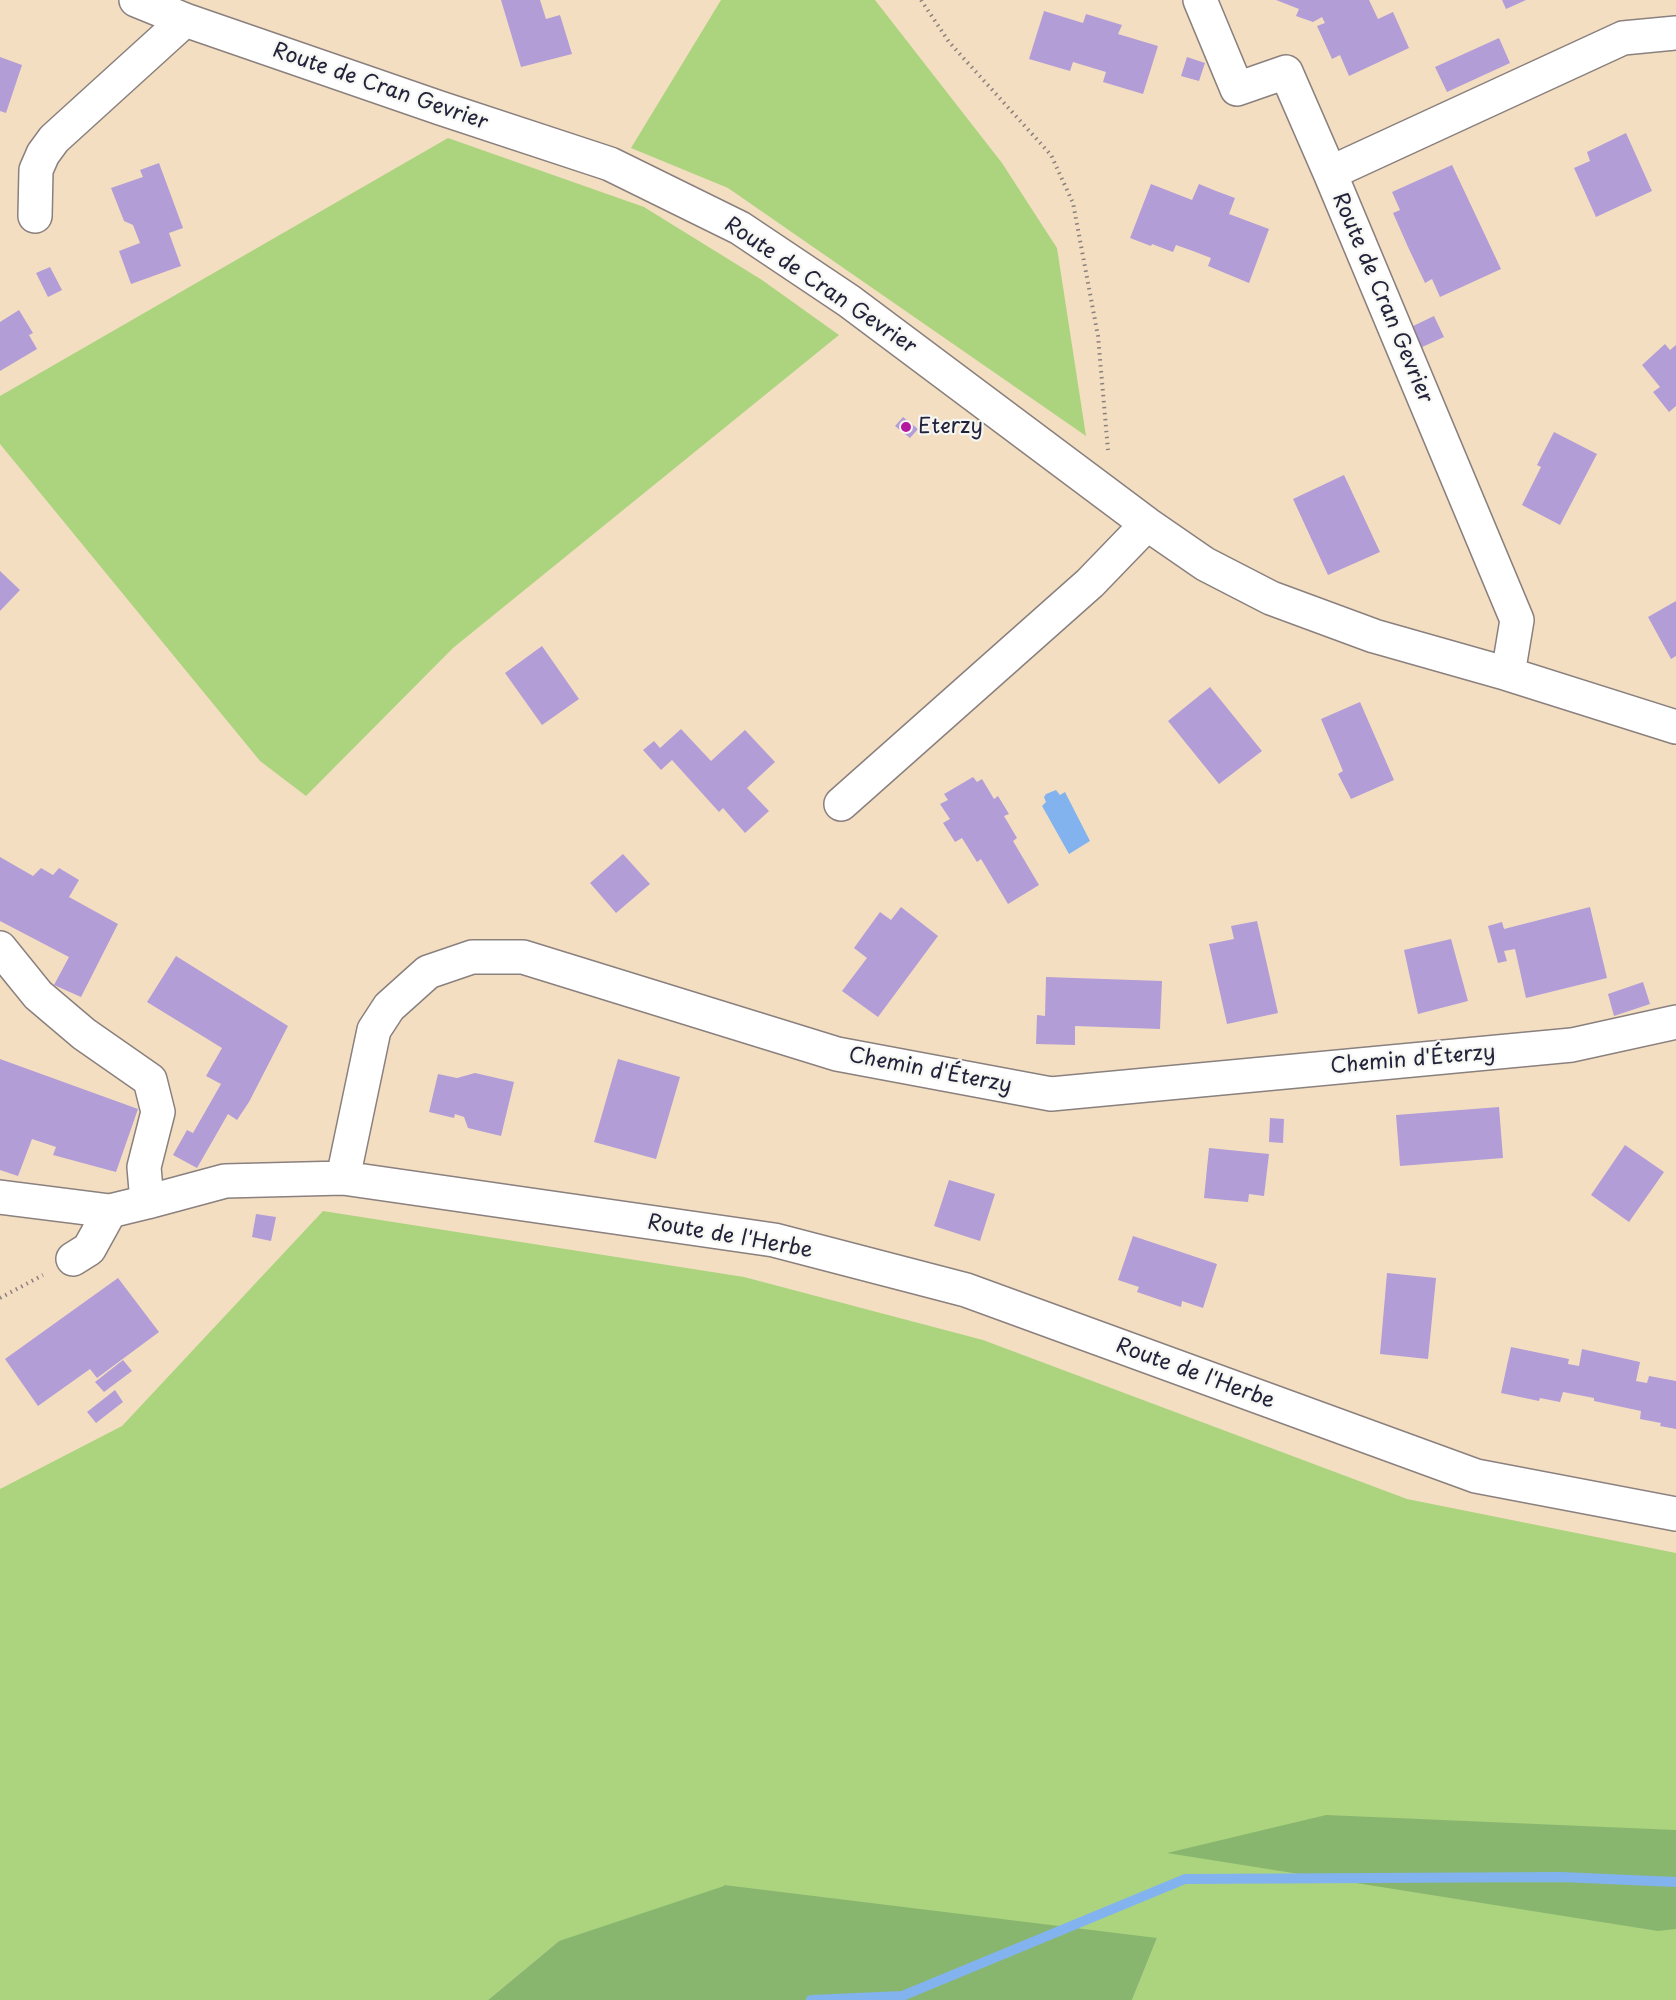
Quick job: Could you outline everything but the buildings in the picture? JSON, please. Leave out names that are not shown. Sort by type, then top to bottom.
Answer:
[{"type":"street","name":"Route de Cran Gevrier","points":[[135,0],[185,20],[610,164],[740,228],[849,301],[1147,524],[1205,564],[1271,598],[1374,636],[1508,674],[1676,727]]},
{"type":"street","points":[[1200,0],[1237,89],[1286,72],[1330,173]]},
{"type":"street","points":[[35,216],[36,170],[43,154],[54,139],[185,20]]},
{"type":"street","name":"Route de Cran Gevrier","points":[[1508,674],[1517,620],[1330,173],[1623,38],[1676,33]]},
{"type":"street","points":[[841,804],[1090,583],[1147,524]]},
{"type":"street","points":[[0,948],[38,995],[84,1034],[150,1080],[158,1112],[144,1167],[147,1202]]},
{"type":"street","name":"Chemin d'Éterzy","points":[[343,1178],[374,1030],[389,1007],[428,972],[472,957],[523,957],[837,1054],[1052,1094],[1572,1045],[1676,1022]]},
{"type":"street","name":"Route de l'Herbe","points":[[110,1211],[225,1181],[343,1178],[774,1240],[966,1290],[1476,1476],[1676,1514]]},
{"type":"street","points":[[0,1197],[110,1211],[89,1249],[73,1259]]},
{"type":"path","points":[[921,0],[949,42],[1051,154],[1073,203],[1098,336],[1113,499]]},
{"type":"path","points":[[0,1298],[73,1259]]},
{"type":"green space","points":[[721,0],[875,0],[1002,163],[1057,248],[1086,436],[728,188],[631,148]]},
{"type":"green space","points":[[448,138],[644,207],[762,280],[839,335],[453,648],[306,796],[260,761],[0,444],[0,396]]},
{"type":"green space","points":[[323,1211],[744,1277],[983,1340],[1407,1499],[1676,1553],[1676,2000],[1132,2000],[1157,1938],[559,1941],[488,2000],[0,2000],[0,1489],[122,1426]]},
{"type":"green space","points":[[1326,1815],[1676,1830],[1676,1929],[1658,1931],[1167,1853]]},
{"type":"green space","points":[[724,1886],[1157,1938],[1132,2000],[488,2000],[559,1941]]},
{"type":"water","points":[[1056,790],[1060,795],[1065,792],[1090,841],[1069,854],[1042,806],[1046,802],[1044,797],[1046,794]]},
{"type":"waterway","points":[[811,2000],[902,1996],[1185,1879],[1561,1877],[1676,1882]]},
{"type":"place","name":"Eterzy","points":[[906,427]]}]
